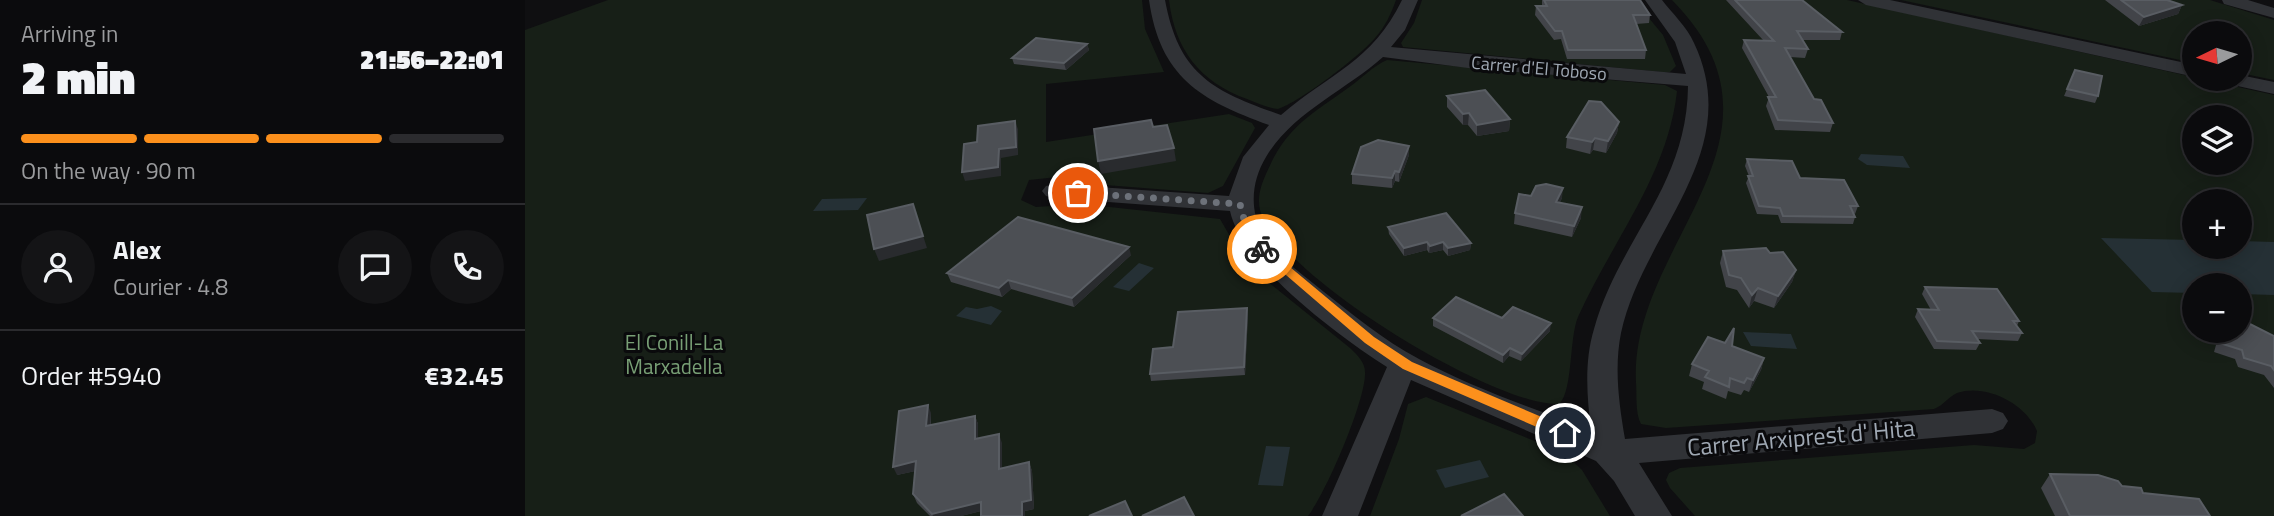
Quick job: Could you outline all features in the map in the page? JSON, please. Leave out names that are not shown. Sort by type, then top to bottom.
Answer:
[{"type":"street","points":[[1157,0],[1165,41],[1177,64],[1192,81],[1212,94],[1281,122]]},
{"type":"street","points":[[1410,0],[1398,29],[1380,51],[1281,122],[1268,135],[1242,187],[1240,204],[1254,241],[1280,267],[1370,340],[1408,366],[1611,453]]},
{"type":"street","points":[[1653,0],[1685,38],[1694,58],[1699,81],[1698,127],[1691,152],[1612,316],[1606,345],[1602,399],[1611,453],[1654,516]]},
{"type":"street","points":[[1866,0],[2182,68]]},
{"type":"street","points":[[2230,0],[2274,13]]},
{"type":"street","name":"Carrer d'El Toboso","points":[[1380,51],[1468,62],[1699,81]]},
{"type":"street","points":[[2252,83],[2274,88]]},
{"type":"street","points":[[1054,191],[1240,204]]},
{"type":"street","points":[[1340,516],[1396,376],[1408,366]]},
{"type":"street","name":"Carrer Arxiprest d' Hita","points":[[1611,453],[1992,421]]},
{"type":"green space","name":"El Conill-La Marxadella","points":[[608,0],[1142,0],[1145,29],[1164,72],[1046,84],[1046,142],[1229,114],[1252,123],[1255,128],[1223,186],[1208,193],[1105,185],[1067,176],[1029,180],[1021,200],[1036,207],[1082,204],[1220,219],[1238,250],[1257,273],[1356,354],[1365,371],[1363,388],[1334,469],[1316,505],[1308,516],[525,516],[525,30]]},
{"type":"green space","points":[[1169,0],[1396,0],[1385,25],[1367,46],[1344,67],[1278,109],[1230,92],[1203,73],[1184,49],[1177,34]]},
{"type":"green space","points":[[1422,0],[1634,0],[1663,35],[1676,66],[1670,72],[1662,72],[1403,47],[1401,43],[1414,23]]},
{"type":"green space","points":[[1672,0],[1847,0],[2182,75],[2182,91],[2252,90],[2274,95],[2274,516],[1695,516],[1666,480],[1669,473],[1680,468],[1974,445],[2024,449],[2035,443],[2037,431],[2032,421],[2014,404],[1980,391],[1957,393],[1934,409],[1666,428],[1641,424],[1637,409],[1636,382],[1641,331],[1658,283],[1702,191],[1719,145],[1723,98],[1709,50]]},
{"type":"green space","points":[[1901,0],[2210,0],[2274,20],[2274,80],[2252,75],[2252,21],[2182,21],[2182,60]]},
{"type":"green space","points":[[1387,60],[1665,85],[1677,91],[1672,122],[1651,179],[1578,317],[1567,388],[1559,404],[1528,399],[1488,384],[1440,361],[1392,332],[1304,268],[1275,237],[1260,210],[1259,196],[1264,178],[1290,134],[1310,115]]},
{"type":"green space","points":[[1426,397],[1564,453],[1582,470],[1610,516],[1370,516],[1399,439],[1408,404]]},
{"type":"shaded area","points":[[1861,154],[1903,156],[1910,168],[1867,165],[1858,159]]},
{"type":"shaded area","points":[[867,198],[858,210],[813,211],[822,199]]},
{"type":"shaded area","points":[[2101,238],[2182,240],[2182,259],[2252,259],[2252,241],[2274,242],[2274,295],[2252,294],[2252,273],[2182,273],[2182,293],[2152,292]]},
{"type":"shaded area","points":[[1139,263],[1154,268],[1129,291],[1113,287]]},
{"type":"shaded area","points":[[991,306],[1002,311],[991,325],[956,316],[966,307],[977,309]]},
{"type":"shaded area","points":[[1743,332],[1791,334],[1797,349],[1751,346]]},
{"type":"shaded area","points":[[1266,446],[1290,447],[1283,486],[1258,485]]},
{"type":"shaded area","points":[[1480,460],[1489,477],[1445,488],[1436,470]]},
{"type":"building","points":[[1544,0],[1640,0],[1650,15],[1633,15],[1646,50],[1568,50],[1562,31],[1555,31],[1536,6],[1547,6]]},
{"type":"building","points":[[1735,0],[1802,0],[1842,32],[1797,31],[1808,49],[1785,48],[1814,99],[1821,100],[1833,123],[1778,120],[1768,97],[1776,97],[1744,40],[1774,41]]},
{"type":"building","points":[[2121,0],[2167,0],[2182,5],[2144,17]]},
{"type":"building","points":[[1036,38],[1087,44],[1064,63],[1012,58]]},
{"type":"building","points":[[2075,70],[2102,76],[2098,96],[2067,89]]},
{"type":"building","points":[[1485,90],[1510,119],[1477,125],[1469,113],[1463,114],[1447,96]]},
{"type":"building","points":[[1589,101],[1601,102],[1619,122],[1608,141],[1595,138],[1592,142],[1567,137]]},
{"type":"building","points":[[1151,120],[1153,127],[1167,125],[1174,148],[1098,161],[1094,129]]},
{"type":"building","points":[[1015,121],[1016,147],[999,149],[998,167],[962,172],[964,144],[977,142],[978,126]]},
{"type":"building","points":[[1378,140],[1409,146],[1399,172],[1395,171],[1392,178],[1352,174],[1361,147]]},
{"type":"building","points":[[1747,159],[1792,161],[1800,178],[1844,180],[1858,206],[1850,206],[1855,217],[1783,216],[1780,208],[1759,206],[1748,176],[1753,176]]},
{"type":"building","points":[[1546,184],[1563,188],[1556,202],[1582,207],[1574,226],[1515,213],[1519,194],[1531,196],[1536,186]]},
{"type":"building","points":[[913,204],[923,236],[874,249],[867,215]]},
{"type":"building","points":[[1446,213],[1471,243],[1448,248],[1443,242],[1430,246],[1427,242],[1404,248],[1388,227]]},
{"type":"building","points":[[1018,217],[1129,247],[1072,298],[1008,280],[999,288],[947,273]]},
{"type":"building","points":[[1766,248],[1770,253],[1783,252],[1796,270],[1778,296],[1758,288],[1752,295],[1741,278],[1729,275],[1723,251]]},
{"type":"building","points":[[1925,287],[1997,289],[2019,321],[2013,321],[2022,333],[1972,331],[1980,343],[1937,341],[1918,309],[1939,310]]},
{"type":"building","points":[[1456,297],[1502,318],[1513,307],[1551,323],[1522,354],[1510,348],[1503,355],[1433,318]]},
{"type":"building","points":[[1247,308],[1244,367],[1150,374],[1153,349],[1173,347],[1178,312]]},
{"type":"building","points":[[2252,325],[2274,336],[2274,370],[2271,366],[2244,358],[2242,350],[2220,343],[2252,343]]},
{"type":"building","points":[[1734,328],[1732,346],[1764,358],[1753,380],[1747,378],[1744,383],[1730,378],[1729,387],[1705,377],[1709,371],[1692,364],[1708,337],[1725,343]]},
{"type":"building","points":[[928,405],[926,426],[975,416],[975,439],[999,434],[999,469],[1029,462],[1031,500],[1022,502],[1022,516],[981,516],[981,502],[932,514],[913,494],[916,461],[893,467],[899,411]]},
{"type":"building","points":[[2050,474],[2098,475],[2118,481],[2122,486],[2141,488],[2143,493],[2199,499],[2210,516],[2070,516]]},
{"type":"building","points":[[1504,494],[1523,516],[1461,516]]},
{"type":"building","points":[[1184,497],[1194,516],[1142,516]]},
{"type":"building","points":[[1125,501],[1132,516],[1089,516]]},
{"type":"way so far","points":[[1078,193],[1240,204],[1245,223],[1254,241],[1262,249]]},
{"type":"route","points":[[1262,249],[1280,267],[1370,340],[1408,366],[1565,433]]}]
